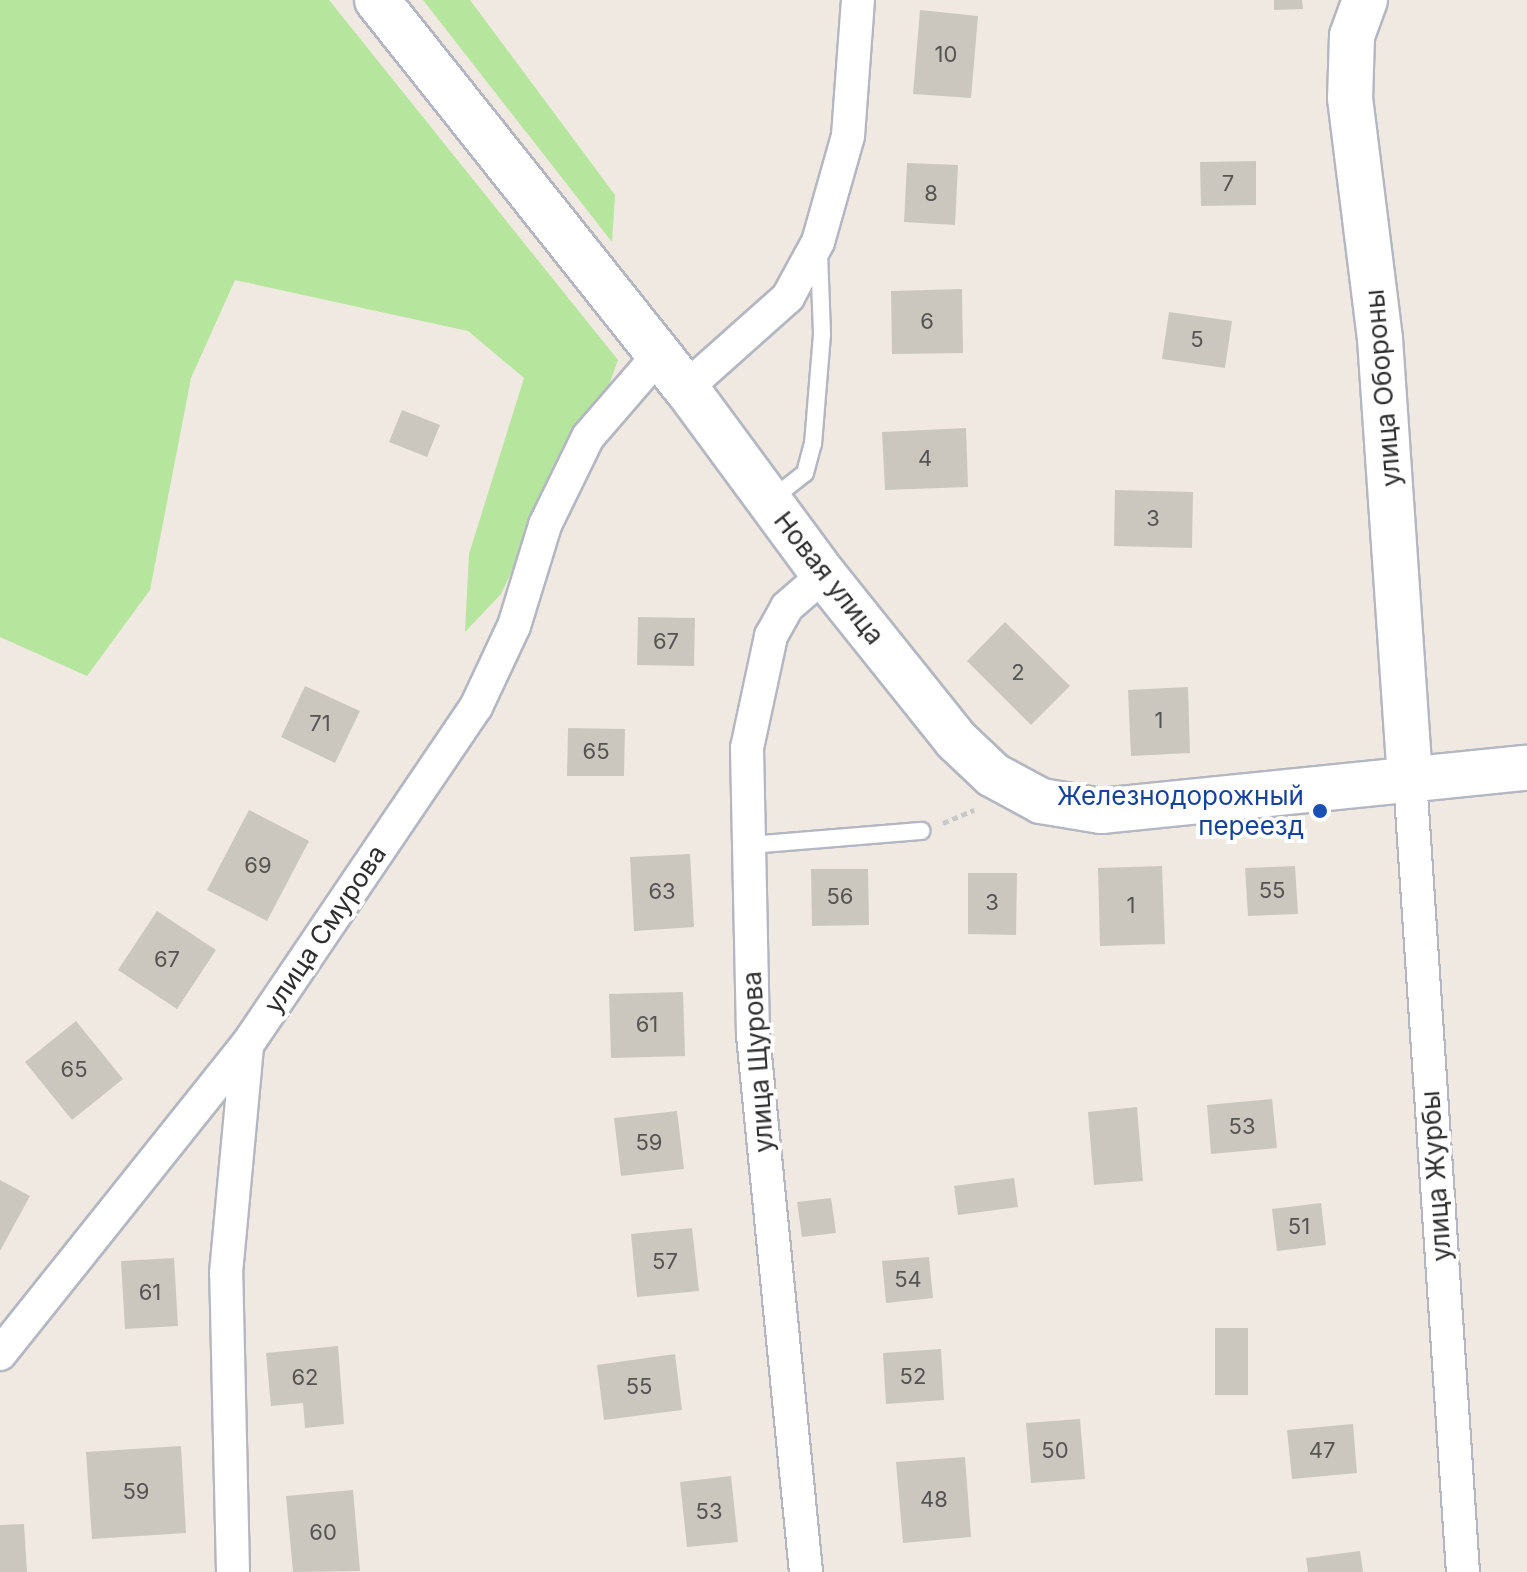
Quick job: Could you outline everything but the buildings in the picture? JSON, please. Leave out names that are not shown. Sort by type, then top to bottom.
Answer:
[{"type":"street","name":"Новая улица","points":[[377,0],[672,372],[824,575],[956,740],[993,775],[1041,801],[1101,811],[1527,768]]},
{"type":"street","points":[[672,372],[788,297],[818,242],[848,136],[858,0]]},
{"type":"street","name":"улица Обороны","points":[[1365,0],[1352,36],[1350,98],[1367,206],[1380,339],[1410,779]]},
{"type":"street","name":"улица Смурова","points":[[233,1572],[226,1273],[247,1045],[476,707],[514,626],[545,525],[588,437],[672,372]]},
{"type":"street","name":"улица Щурова","points":[[806,1572],[753,1035],[747,748],[771,636],[787,607],[824,575]]},
{"type":"street","name":"улица Журбы","points":[[1410,779],[1463,1572]]},
{"type":"street","points":[[0,1354],[247,1045]]},
{"type":"lane","points":[[770,501],[805,473],[813,444],[822,334],[818,242]]},
{"type":"lane","points":[[749,845],[921,831]]},
{"type":"path","points":[[921,831],[990,804]]},
{"type":"green space","points":[[0,0],[329,0],[618,360],[606,393],[573,439],[501,594],[465,632],[469,554],[524,378],[468,331],[235,280],[191,378],[150,590],[87,676],[0,637]]},
{"type":"green space","points":[[423,0],[470,0],[615,195],[612,242]]},
{"type":"place","name":"Железнодорожный переезд","points":[[1320,811]]}]
